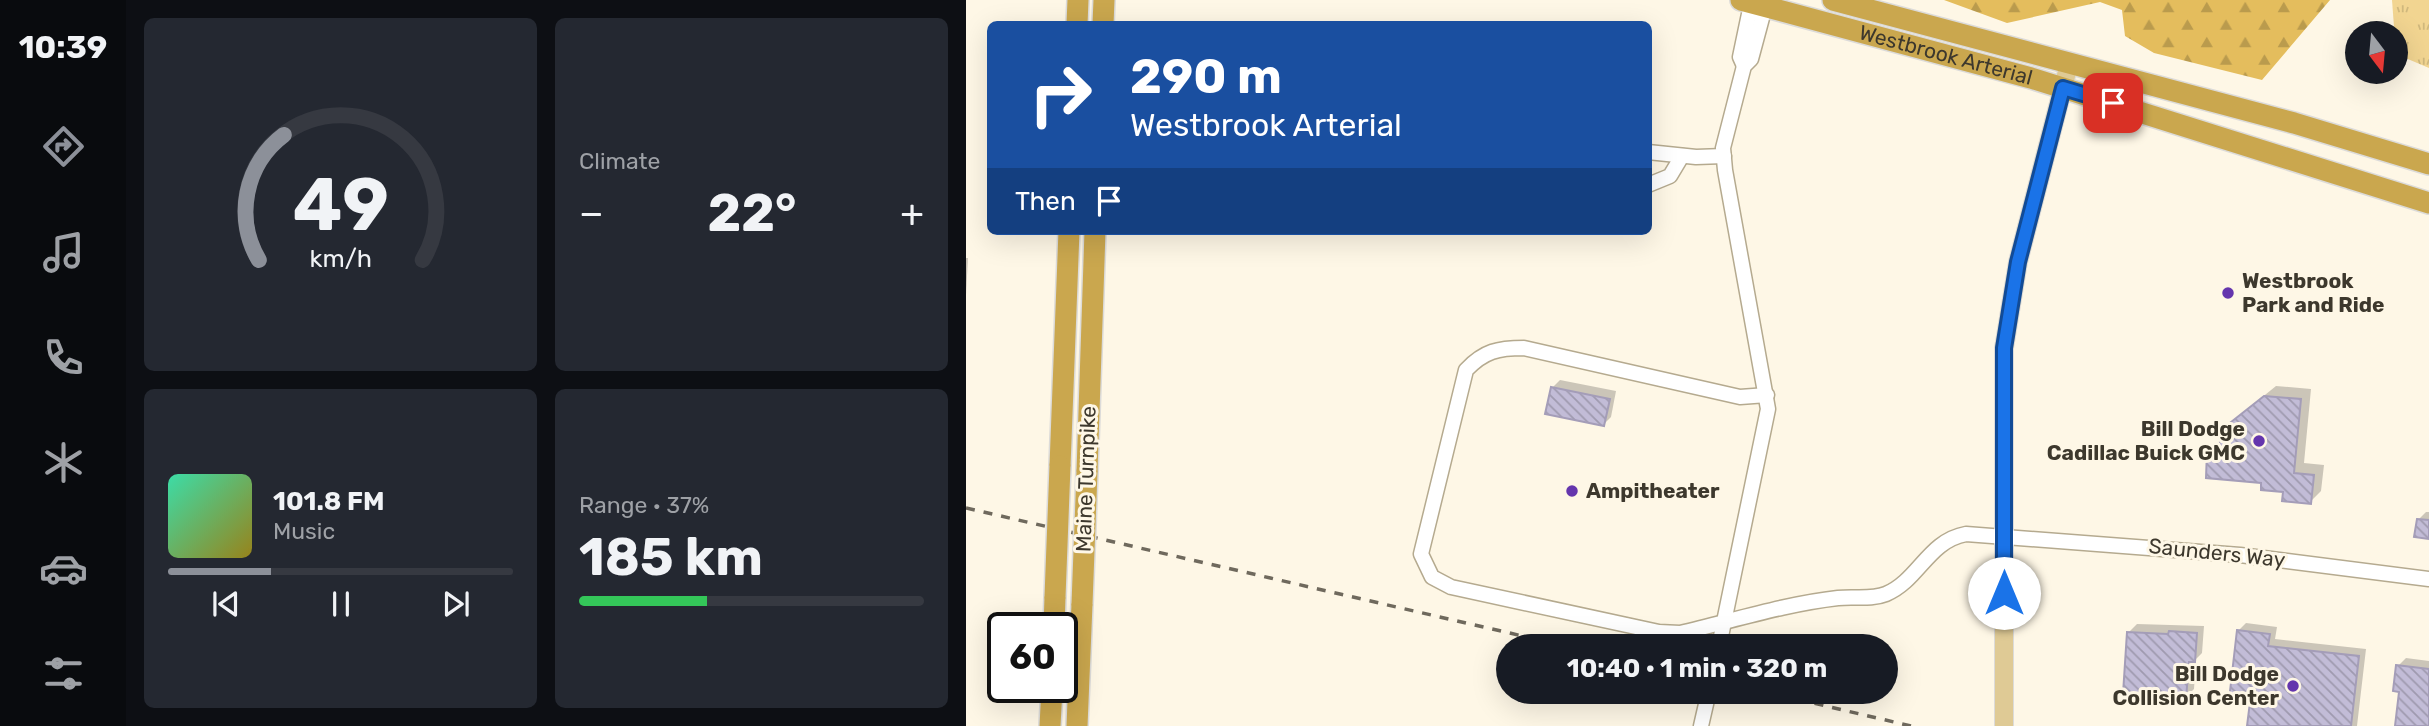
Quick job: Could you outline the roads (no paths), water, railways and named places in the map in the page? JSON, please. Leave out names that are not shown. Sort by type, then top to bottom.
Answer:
[{"type":"highway","points":[[1077,21],[1078,0]]},
{"type":"highway","points":[[1103,21],[1104,0]]},
{"type":"highway","name":"Westbrook Arterial","points":[[1833,0],[2294,123],[2429,164]]},
{"type":"highway","name":"Westbrook Arterial","points":[[1755,4],[2063,88],[2429,203]]},
{"type":"highway","name":"Maine Turnpike","points":[[1055,612],[1069,235]]},
{"type":"highway","name":"Maine Turnpike","points":[[1077,726],[1095,235]]},
{"type":"highway","points":[[1051,726],[1052,703]]},
{"type":"main road","points":[[2004,726],[2004,348],[2018,262],[2069,64]]},
{"type":"lane","points":[[1722,634],[1768,409],[1724,156],[1744,66],[1740,57],[1749,14],[1755,4]]},
{"type":"lane","points":[[1652,152],[1724,156]]},
{"type":"lane","points":[[1652,183],[1670,176],[1682,156]]},
{"type":"lane","name":"Saunders Way","points":[[1767,396],[1740,397],[1524,348],[1499,348],[1481,355],[1466,370],[1421,554],[1432,576],[1451,587],[1659,632],[1680,633],[1839,597],[1886,594],[1950,537],[1966,534],[2240,555],[2429,579]]},
{"type":"lane","points":[[1701,726],[1706,704]]},
{"type":"railway","points":[[966,508],[1514,634]]},
{"type":"railway","points":[[1817,704],[1911,726]]},
{"type":"place","name":"Westbrook Park and Ride","points":[[2228,293]]},
{"type":"place","name":"Bill Dodge Cadillac Buick GMC","points":[[2259,441]]},
{"type":"place","name":"Ampitheater","points":[[1572,491]]},
{"type":"place","name":"Bill Dodge Collision Center","points":[[2293,686]]}]
